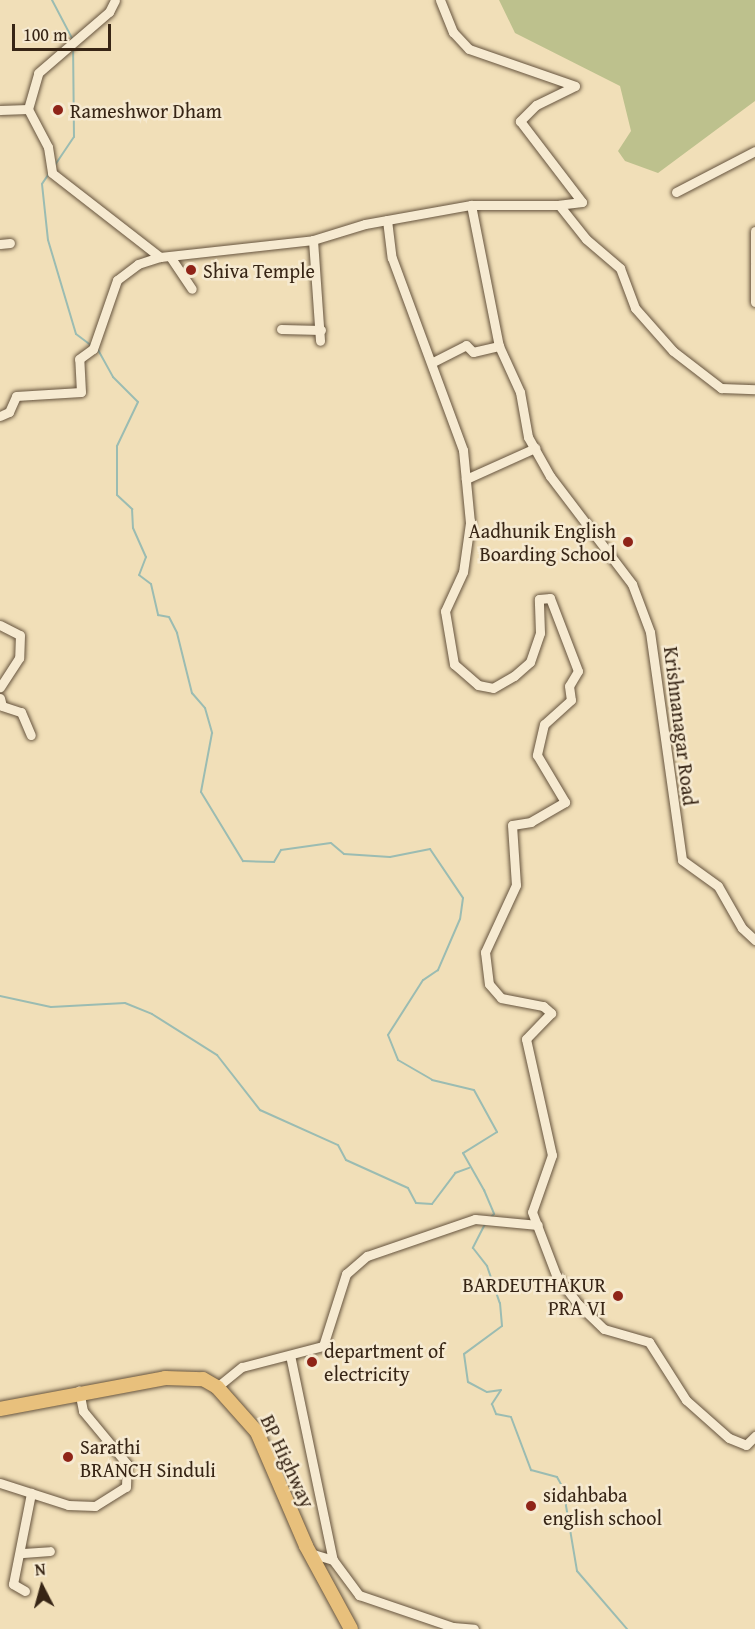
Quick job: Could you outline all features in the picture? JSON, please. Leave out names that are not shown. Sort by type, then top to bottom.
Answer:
[{"type":"highway","points":[[0,1409],[79,1390],[185,1377],[217,1387]]},
{"type":"highway","name":"BP Highway","points":[[217,1387],[257,1432],[310,1553],[351,1629]]},
{"type":"street","points":[[115,0],[109,12],[38,73],[28,109],[48,147],[52,173],[160,257]]},
{"type":"street","points":[[0,416],[9,412],[16,396],[81,393],[79,359],[93,349],[117,280],[138,264],[160,257],[171,258],[313,240],[387,220],[471,206],[559,205],[582,201],[520,121],[536,105],[575,86],[569,80],[469,49],[453,32],[440,0]]},
{"type":"street","points":[[0,110],[28,109]]},
{"type":"street","points":[[676,192],[755,151]]},
{"type":"street","points":[[559,205],[586,239],[620,268],[635,308],[673,351],[721,388],[755,389]]},
{"type":"street","name":"Krishnanagar Road","points":[[471,206],[499,346],[520,392],[535,448],[632,584],[650,632],[682,860],[718,886],[755,940]]},
{"type":"street","points":[[387,220],[392,258],[434,363],[453,434],[463,450],[470,523],[463,572],[445,611],[454,664],[478,685],[493,688],[514,676],[530,662],[540,633],[539,599],[550,598],[578,671],[569,686],[571,700],[544,724],[537,755],[565,802],[531,822],[512,825],[516,885],[485,952],[489,984],[501,998],[543,1006],[551,1013],[526,1040],[552,1155],[535,1194],[532,1212],[556,1275],[578,1304],[604,1329],[649,1342],[686,1400],[729,1438],[746,1445],[755,1436]]},
{"type":"street","points":[[755,231],[755,302]]},
{"type":"street","points":[[313,240],[320,341]]},
{"type":"street","points":[[171,258],[192,289]]},
{"type":"street","points":[[281,329],[321,330]]},
{"type":"street","points":[[434,363],[466,345],[474,352],[499,346]]},
{"type":"street","points":[[466,479],[535,448]]},
{"type":"street","points":[[0,625],[20,635],[19,658],[0,687]]},
{"type":"street","points":[[0,698],[2,706],[21,712],[31,735]]},
{"type":"street","points":[[217,1387],[242,1367],[323,1346],[346,1274],[367,1256],[475,1219],[490,1223],[538,1226]]},
{"type":"street","points":[[290,1355],[333,1560],[359,1595],[474,1629]]},
{"type":"street","points":[[0,1483],[68,1505],[95,1506],[126,1487],[131,1474],[127,1464],[83,1411],[79,1390]]},
{"type":"street","points":[[25,1591],[13,1584],[23,1553],[31,1493]]},
{"type":"street","points":[[23,1553],[50,1551]]},
{"type":"street","points":[[310,1553],[333,1560]]},
{"type":"green space","points":[[499,0],[755,0],[755,101],[658,173],[625,161],[618,151],[631,131],[620,86],[515,33]]},
{"type":"waterway","points":[[52,0],[73,40]]},
{"type":"waterway","points":[[55,165],[74,137],[73,48]]},
{"type":"waterway","points":[[50,172],[42,184],[48,240],[76,334],[92,346]]},
{"type":"waterway","points":[[97,348],[113,377],[138,402],[117,446],[117,495],[132,509],[133,528],[146,557],[139,575],[151,584],[158,615],[169,617],[177,633],[192,693],[205,708],[212,733],[201,792],[243,861],[274,862],[281,850],[331,843],[344,854],[390,857],[430,849],[463,898],[460,919],[438,970],[423,980],[388,1035],[398,1060],[432,1080],[474,1090],[497,1132],[463,1153],[484,1190],[494,1214],[490,1218]]},
{"type":"waterway","points":[[0,996],[51,1007],[125,1003],[152,1014],[217,1055],[260,1110],[338,1145],[346,1160],[408,1188],[416,1203],[432,1204],[455,1173],[469,1168]]},
{"type":"waterway","points":[[485,1224],[473,1248],[487,1266],[500,1303],[502,1326],[464,1354],[468,1382],[487,1392],[501,1390],[492,1404],[496,1414],[511,1417],[531,1470],[557,1477],[563,1488],[577,1571],[627,1629]]},
{"type":"place","name":"Rameshwor Dham","points":[[58,110]]},
{"type":"place","name":"Shiva Temple","points":[[191,270]]},
{"type":"place","name":"Aadhunik English Boarding School","points":[[628,542]]},
{"type":"place","name":"BARDEUTHAKUR PRA VI","points":[[618,1296]]},
{"type":"place","name":"department of electricity","points":[[312,1362]]},
{"type":"place","name":"Sarathi BRANCH Sinduli","points":[[68,1457]]},
{"type":"place","name":"sidahbaba english school","points":[[531,1506]]}]
